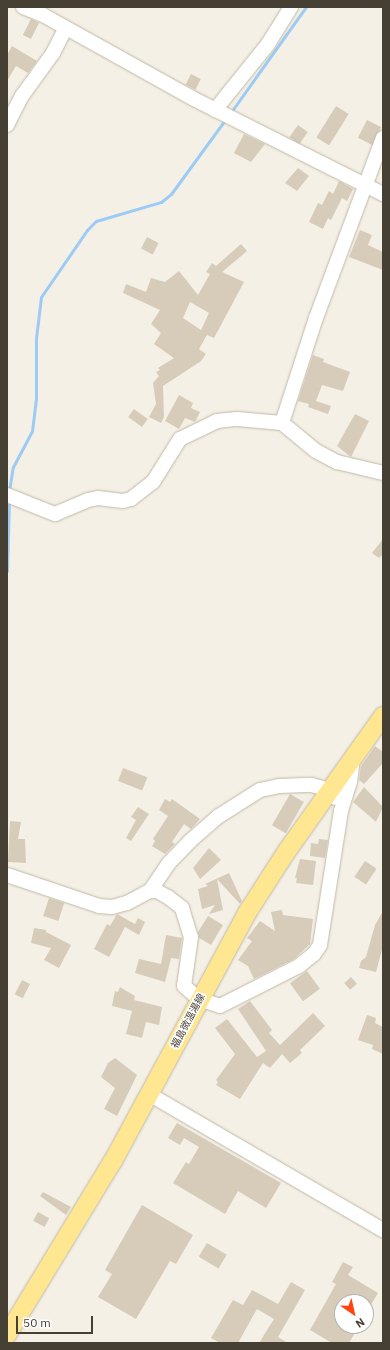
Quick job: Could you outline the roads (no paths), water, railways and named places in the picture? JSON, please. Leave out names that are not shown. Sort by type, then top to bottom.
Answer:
[{"type":"main road","name":"福島微温湯線","points":[[7,1335],[92,1198],[199,1000],[248,913],[330,790],[383,716]]},
{"type":"street","points":[[24,7],[66,28],[216,110],[383,194]]},
{"type":"street","points":[[216,110],[268,44],[291,7]]},
{"type":"street","points":[[7,125],[22,96],[53,53],[66,28]]},
{"type":"street","points":[[282,423],[316,318],[383,138]]},
{"type":"street","points":[[7,495],[55,514],[88,500],[98,498],[123,501],[131,499],[153,482],[180,439],[199,428],[216,421],[237,419],[282,423],[316,451],[337,462],[383,473]]},
{"type":"street","points":[[150,891],[157,891],[182,908],[191,936],[184,986],[199,1000],[220,1006],[272,981],[314,954],[320,945],[341,811],[350,782],[353,758]]},
{"type":"street","points":[[7,875],[99,906],[112,907],[128,903],[150,891],[169,863],[190,841],[243,800],[260,790],[279,786],[312,785],[330,790],[341,811]]},
{"type":"street","points":[[149,1094],[383,1230]]},
{"type":"waterway","points":[[231,112],[306,7]]},
{"type":"waterway","points":[[9,491],[13,467],[32,431],[36,399],[36,338],[41,297],[87,230],[96,221],[161,202],[171,194],[225,120]]},
{"type":"waterway","points":[[7,571],[9,501]]}]
